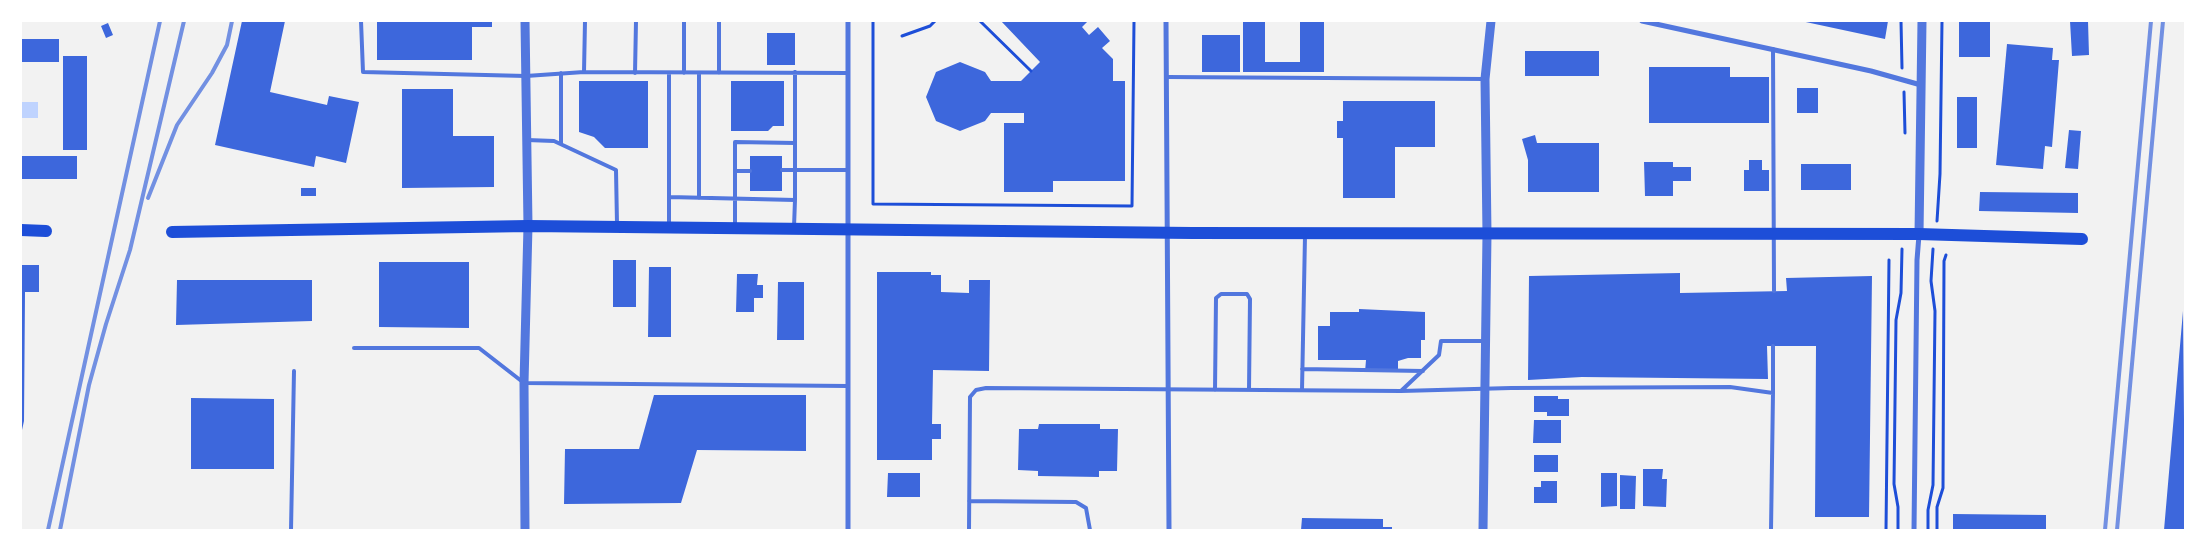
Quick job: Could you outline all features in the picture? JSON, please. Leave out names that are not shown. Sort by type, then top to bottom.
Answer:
[{"type":"main road","points":[[172,232],[617,226],[1167,233],[1919,234],[2082,239]]},
{"type":"main road","points":[[21,230],[46,231]]},
{"type":"street","points":[[525,21],[528,226],[524,383],[526,530]]},
{"type":"street","points":[[848,21],[848,530]]},
{"type":"street","points":[[1166,21],[1169,530]]},
{"type":"street","points":[[1483,530],[1487,234],[1485,80],[1491,21]]},
{"type":"street","points":[[1642,21],[1871,71],[1921,84]]},
{"type":"street","points":[[1914,530],[1922,21]]},
{"type":"lane","points":[[361,21],[363,72],[526,76],[584,72],[848,73]]},
{"type":"lane","points":[[584,72],[585,21]]},
{"type":"lane","points":[[635,73],[636,21]]},
{"type":"lane","points":[[684,21],[684,73]]},
{"type":"lane","points":[[719,21],[719,73]]},
{"type":"lane","points":[[1773,49],[1774,291]]},
{"type":"lane","points":[[794,228],[796,72]]},
{"type":"lane","points":[[561,73],[561,144]]},
{"type":"lane","points":[[669,73],[669,227]]},
{"type":"lane","points":[[698,198],[699,73]]},
{"type":"lane","points":[[1167,76],[1485,80]]},
{"type":"lane","points":[[527,140],[554,141],[616,170],[617,226]]},
{"type":"lane","points":[[735,228],[735,142],[795,143]]},
{"type":"lane","points":[[782,170],[848,170]]},
{"type":"lane","points":[[735,171],[750,171]]},
{"type":"lane","points":[[669,197],[795,200]]},
{"type":"lane","points":[[1302,390],[1305,233]]},
{"type":"lane","points":[[1215,390],[1216,298],[1222,294],[1247,294],[1250,299],[1249,390]]},
{"type":"lane","points":[[1401,392],[1439,355],[1441,341],[1485,341]]},
{"type":"lane","points":[[1771,530],[1773,346]]},
{"type":"lane","points":[[354,348],[479,348],[524,383],[848,386]]},
{"type":"lane","points":[[291,530],[294,370]]},
{"type":"lane","points":[[1302,370],[1423,371]]},
{"type":"lane","points":[[969,530],[970,397],[976,390],[986,388],[1401,392],[1485,388],[1730,387],[1772,392]]},
{"type":"lane","points":[[970,501],[1076,502],[1086,508],[1090,530]]},
{"type":"path","points":[[873,21],[874,177],[872,204],[1132,206],[1134,21]]},
{"type":"path","points":[[902,36],[930,26],[935,21]]},
{"type":"path","points":[[980,21],[1031,71]]},
{"type":"path","points":[[1900,50],[1901,21]]},
{"type":"path","points":[[1939,209],[1942,21]]},
{"type":"path","points":[[1937,530],[1937,508],[1942,488],[1944,261],[1946,255]]},
{"type":"path","points":[[1886,530],[1889,260]]},
{"type":"path","points":[[1898,530],[1898,507],[1894,484],[1895,358],[1896,315],[1901,292],[1902,260]]},
{"type":"path","points":[[1928,530],[1928,510],[1934,478],[1936,310],[1931,281],[1931,261]]},
{"type":"water","points":[[21,102],[38,102],[38,118],[21,118]]},
{"type":"building","points":[[242,21],[285,21],[270,92],[327,105],[329,96],[359,102],[346,163],[316,156],[314,167],[215,145]]},
{"type":"building","points":[[377,21],[492,21],[492,27],[472,27],[472,60],[377,60]]},
{"type":"building","points":[[1001,21],[1088,21],[1082,27],[1089,35],[1098,27],[1110,41],[1102,48],[1113,59],[1113,81],[1125,81],[1125,181],[1053,181],[1053,192],[1004,192],[1004,123],[1024,123],[1024,113],[991,113],[985,121],[960,131],[936,121],[926,97],[936,72],[960,62],[985,72],[991,81],[1021,81],[1040,62]]},
{"type":"building","points":[[1243,21],[1265,21],[1265,62],[1300,62],[1300,21],[1324,21],[1324,72],[1243,72]]},
{"type":"building","points":[[1801,21],[1888,21],[1885,39]]},
{"type":"building","points":[[2070,21],[2088,21],[2089,55],[2072,56]]},
{"type":"building","points":[[1959,22],[1990,22],[1990,57],[1959,57]]},
{"type":"building","points":[[108,23],[113,35],[106,38],[101,26]]},
{"type":"building","points":[[767,33],[795,33],[795,65],[767,65]]},
{"type":"building","points":[[1202,35],[1240,35],[1240,72],[1202,72]]},
{"type":"building","points":[[21,39],[59,39],[59,62],[21,62]]},
{"type":"building","points":[[2007,44],[2053,48],[2052,60],[2059,60],[2052,147],[2045,146],[2043,169],[1996,165]]},
{"type":"building","points":[[1525,51],[1599,51],[1599,76],[1525,76]]},
{"type":"building","points":[[63,56],[87,56],[87,150],[63,150]]},
{"type":"building","points":[[1649,67],[1730,67],[1730,77],[1769,77],[1769,123],[1649,123]]},
{"type":"building","points":[[579,81],[648,81],[648,148],[605,148],[594,137],[579,132]]},
{"type":"building","points":[[731,81],[784,81],[784,126],[773,126],[768,131],[731,131]]},
{"type":"building","points":[[1797,88],[1818,88],[1818,113],[1797,113]]},
{"type":"building","points":[[402,89],[453,89],[453,136],[494,136],[494,187],[402,188]]},
{"type":"building","points":[[1957,97],[1977,97],[1977,148],[1957,148]]},
{"type":"building","points":[[1343,101],[1435,101],[1435,147],[1395,147],[1395,198],[1343,198],[1343,138],[1337,138],[1337,121],[1343,121]]},
{"type":"building","points":[[2069,130],[2081,131],[2078,169],[2065,168]]},
{"type":"building","points":[[1535,135],[1537,143],[1599,143],[1599,192],[1528,192],[1528,160],[1522,139]]},
{"type":"building","points":[[21,156],[77,156],[77,179],[21,179]]},
{"type":"building","points":[[750,156],[782,156],[782,191],[750,191]]},
{"type":"building","points":[[1749,160],[1762,160],[1762,170],[1769,170],[1769,191],[1744,191],[1744,170],[1749,170]]},
{"type":"building","points":[[1644,162],[1673,162],[1673,167],[1691,167],[1691,181],[1673,181],[1673,196],[1645,196]]},
{"type":"building","points":[[1801,164],[1851,164],[1851,190],[1801,190]]},
{"type":"building","points":[[301,188],[316,188],[316,196],[301,196]]},
{"type":"building","points":[[1980,192],[2078,193],[2078,213],[1979,211]]},
{"type":"building","points":[[613,260],[636,260],[636,307],[613,307]]},
{"type":"building","points":[[379,262],[469,262],[469,328],[379,327]]},
{"type":"building","points":[[21,265],[39,265],[39,292],[25,292],[24,421],[22,430]]},
{"type":"building","points":[[649,267],[671,267],[671,337],[648,337]]},
{"type":"building","points":[[877,272],[931,272],[931,275],[941,275],[941,292],[969,293],[969,280],[990,280],[989,371],[933,370],[932,424],[941,424],[941,439],[932,439],[932,460],[877,460]]},
{"type":"building","points":[[1680,273],[1680,293],[1787,291],[1786,278],[1872,276],[1869,517],[1815,517],[1816,346],[1767,346],[1768,379],[1582,377],[1528,380],[1529,276]]},
{"type":"building","points":[[737,274],[758,274],[757,285],[763,285],[763,298],[754,298],[754,312],[736,312]]},
{"type":"building","points":[[177,280],[312,280],[312,321],[176,325]]},
{"type":"building","points":[[778,282],[804,282],[804,340],[777,340]]},
{"type":"building","points":[[1359,309],[1425,312],[1425,340],[1421,340],[1421,358],[1408,358],[1398,361],[1398,372],[1365,372],[1366,360],[1318,360],[1318,326],[1330,326],[1330,312],[1359,312]]},
{"type":"building","points":[[2183,311],[2185,530],[2164,530]]},
{"type":"building","points":[[654,395],[806,395],[806,451],[697,450],[681,503],[564,504],[565,449],[639,449]]},
{"type":"building","points":[[1534,396],[1558,396],[1558,399],[1569,399],[1569,416],[1547,416],[1547,412],[1534,412]]},
{"type":"building","points":[[191,398],[274,399],[274,469],[191,469]]},
{"type":"building","points":[[1534,420],[1561,420],[1561,443],[1533,443]]},
{"type":"building","points":[[1039,424],[1100,424],[1100,429],[1118,429],[1117,471],[1099,471],[1099,477],[1038,476],[1038,471],[1018,470],[1019,429],[1038,429]]},
{"type":"building","points":[[1534,455],[1558,455],[1558,472],[1534,472]]},
{"type":"building","points":[[1643,469],[1663,469],[1662,479],[1667,479],[1666,507],[1643,506]]},
{"type":"building","points":[[888,473],[920,473],[920,497],[887,497]]},
{"type":"building","points":[[1601,473],[1617,473],[1617,506],[1601,507]]},
{"type":"building","points":[[1620,475],[1636,476],[1635,509],[1620,509]]},
{"type":"building","points":[[1541,481],[1557,481],[1557,503],[1534,503],[1534,487],[1541,487]]},
{"type":"building","points":[[1953,514],[2046,515],[2046,530],[1953,530]]},
{"type":"building","points":[[1302,518],[1383,519],[1383,527],[1392,527],[1392,530],[1301,530]]},
{"type":"railway","points":[[48,530],[160,21]]},
{"type":"railway","points":[[60,530],[89,385],[130,250],[184,21]]},
{"type":"railway","points":[[148,198],[177,125],[212,73],[227,45],[232,21]]},
{"type":"railway","points":[[2105,530],[2151,21]]},
{"type":"railway","points":[[2117,530],[2163,21]]}]
